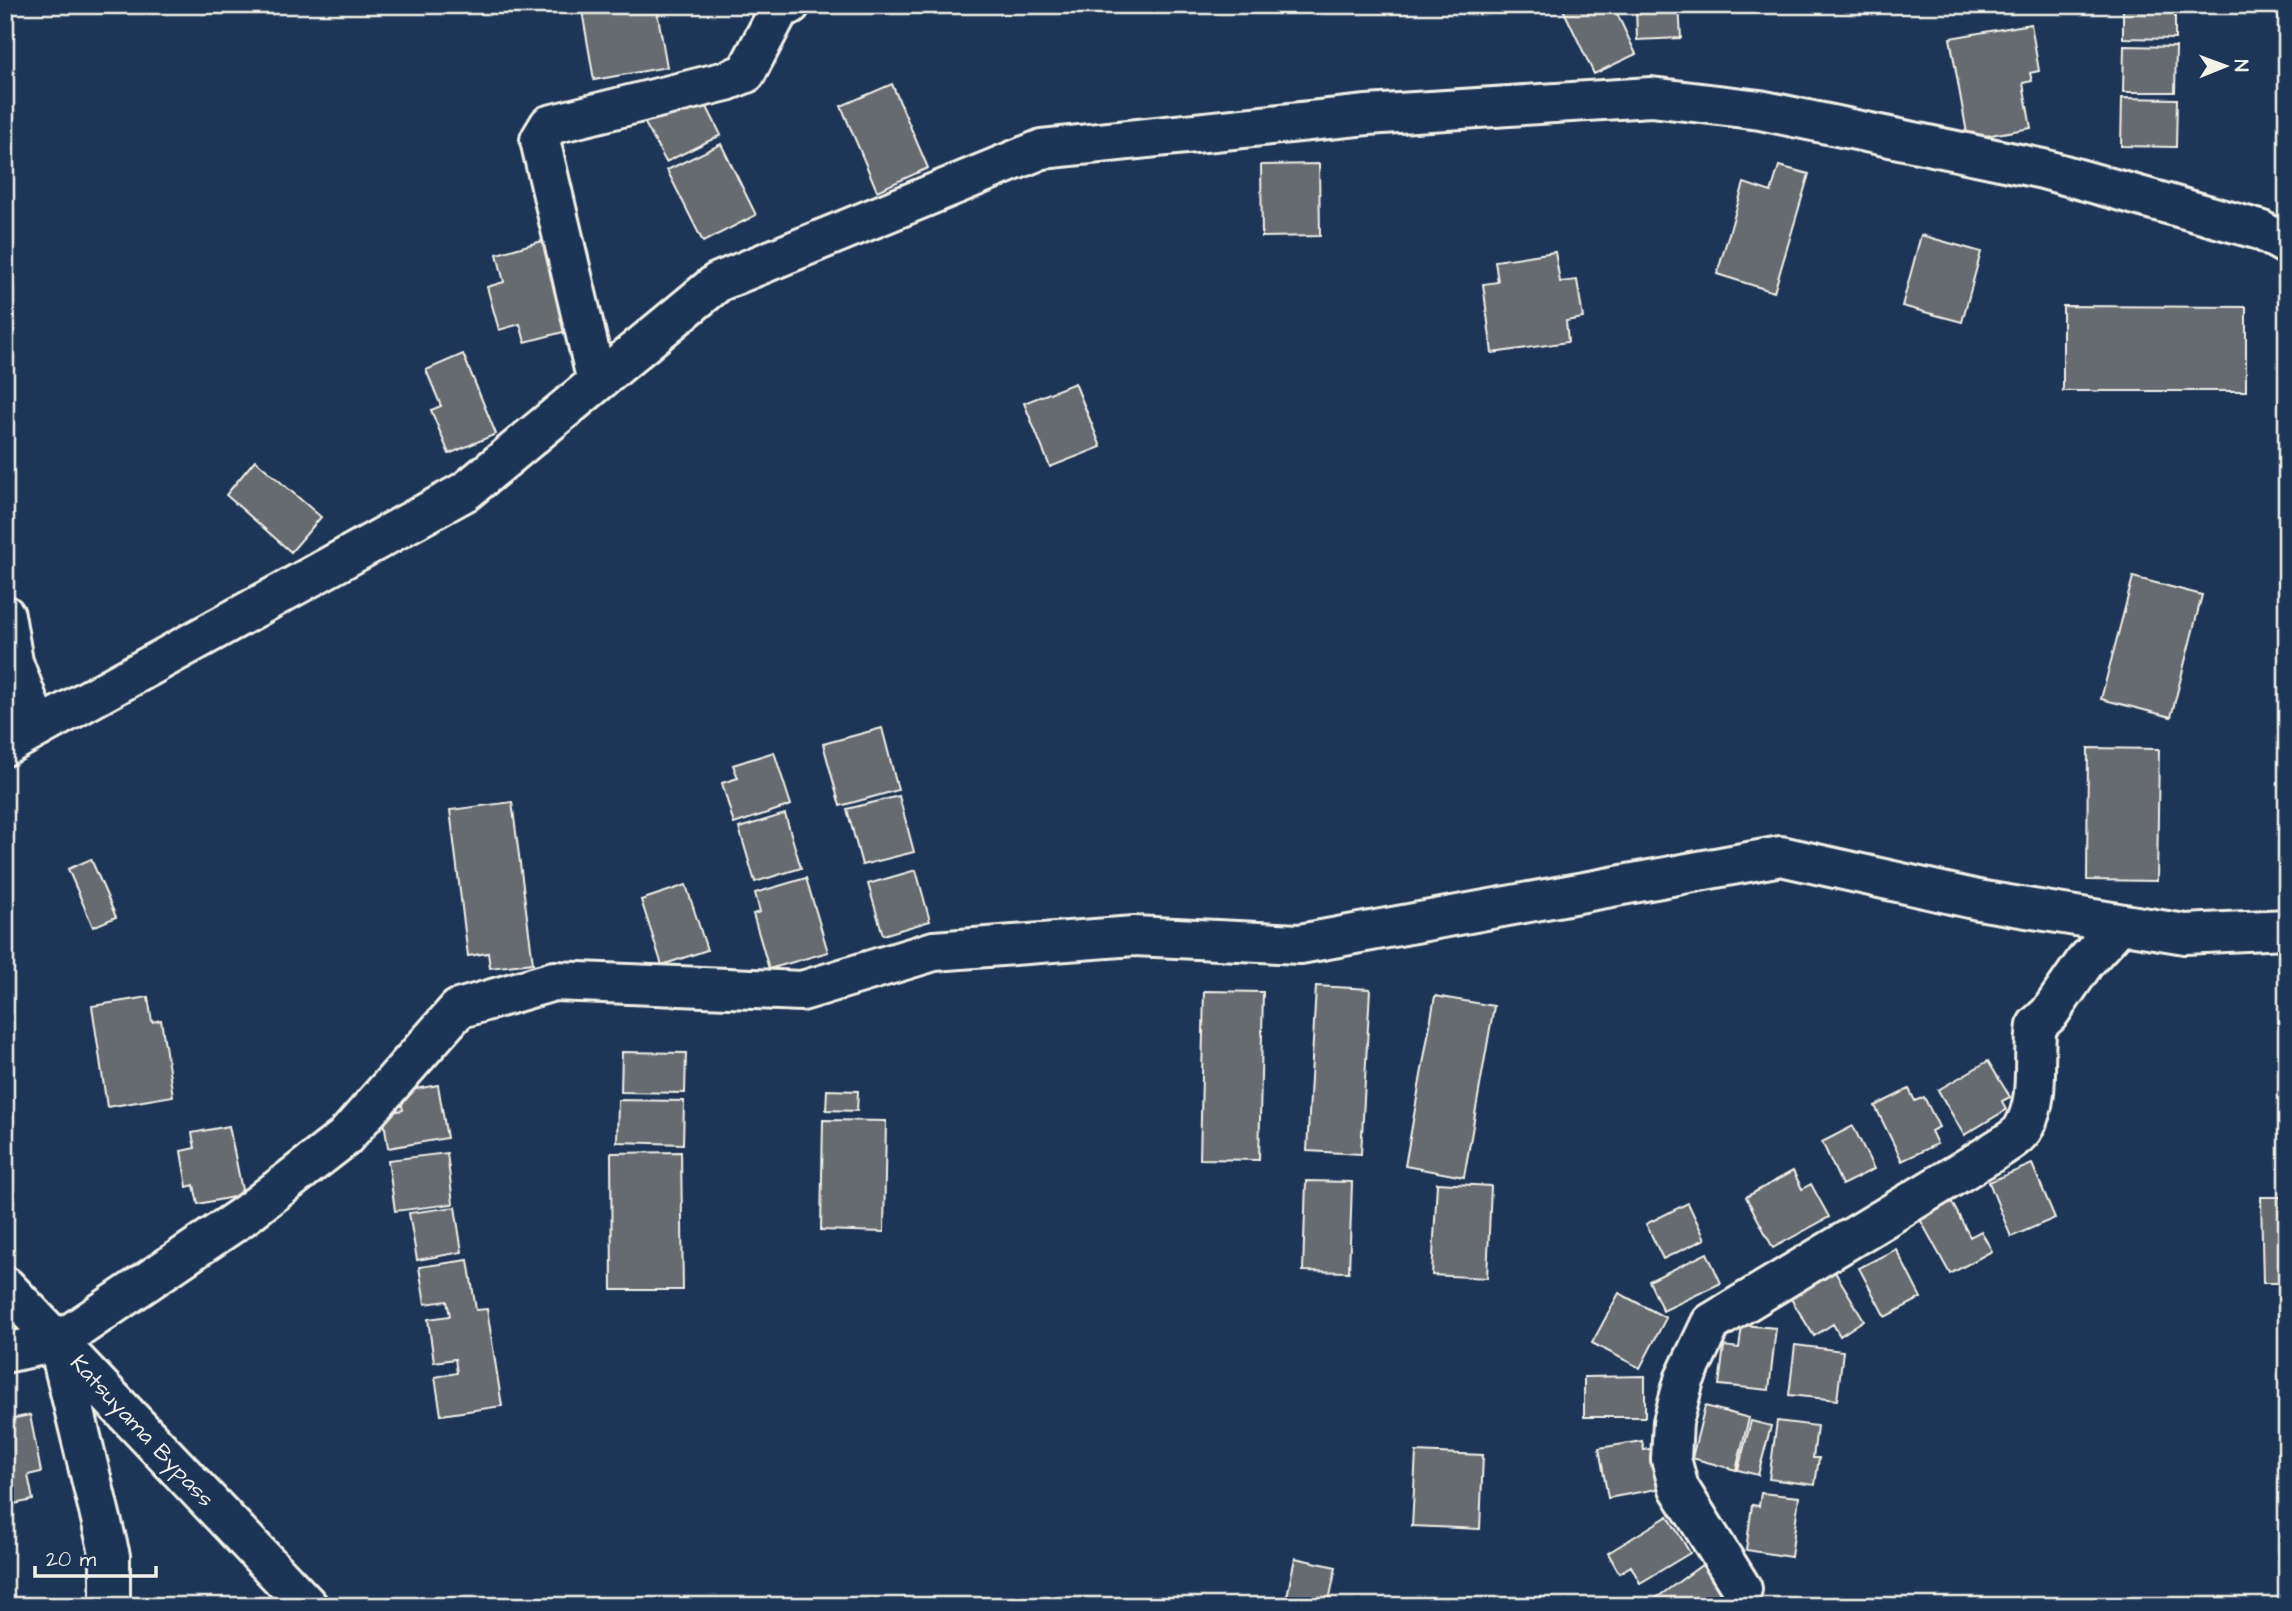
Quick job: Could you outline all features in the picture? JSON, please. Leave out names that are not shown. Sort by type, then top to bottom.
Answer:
[{"type":"street","points":[[597,382],[540,140],[549,125],[726,81],[746,73],[780,8],[790,5]]},
{"type":"street","points":[[5,746],[466,491],[718,282],[1042,149],[1367,115],[1651,97],[1760,110],[2043,169],[2260,230],[2287,245]]},
{"type":"street","points":[[5,615],[13,662],[38,728]]},
{"type":"street","points":[[5,1353],[58,1342],[242,1217],[344,1138],[458,1009],[554,981],[802,992],[934,951],[1134,936],[1300,944],[1782,856],[1978,900],[2185,934],[2287,929]]},
{"type":"street","points":[[1742,1589],[1683,1497],[1671,1459],[1673,1422],[1684,1380],[1711,1323],[1990,1154],[2024,1129],[2035,1092],[2033,1051],[2037,1024],[2049,1014],[2085,962],[2120,924]]},
{"type":"street","name":"Katsuyama Bypass","points":[[5,1286],[308,1606]]},
{"type":"street","points":[[58,1342],[110,1556],[110,1606]]},
{"type":"building","points":[[581,5],[656,5],[667,67],[594,80]]},
{"type":"building","points":[[1613,5],[1636,54],[1594,74],[1562,7]]},
{"type":"building","points":[[1636,5],[1679,5],[1681,38],[1637,40]]},
{"type":"building","points":[[2123,5],[2175,5],[2175,39],[2123,38]]},
{"type":"building","points":[[2279,5],[2287,5],[2287,29],[2279,29]]},
{"type":"building","points":[[2031,24],[2039,71],[2030,73],[2032,81],[2023,83],[2031,128],[1968,139],[1950,38]]},
{"type":"building","points":[[2124,46],[2176,47],[2175,92],[2123,92]]},
{"type":"building","points":[[892,84],[928,168],[877,191],[841,106]]},
{"type":"building","points":[[2122,98],[2177,99],[2176,147],[2121,146]]},
{"type":"building","points":[[705,103],[721,135],[666,162],[641,116]]},
{"type":"building","points":[[721,144],[756,215],[703,242],[667,170]]},
{"type":"building","points":[[1319,164],[1320,236],[1262,237],[1261,165]]},
{"type":"building","points":[[1779,166],[1809,174],[1774,292],[1717,274],[1744,183],[1771,192]]},
{"type":"building","points":[[1921,235],[1981,252],[1962,322],[1902,306]]},
{"type":"building","points":[[542,241],[567,331],[525,342],[520,324],[499,330],[487,287],[504,282],[497,254]]},
{"type":"building","points":[[1555,252],[1560,282],[1577,280],[1583,318],[1566,321],[1568,342],[1492,353],[1483,284],[1498,282],[1495,261]]},
{"type":"building","points":[[2063,306],[2246,307],[2246,391],[2063,391]]},
{"type":"building","points":[[463,354],[496,434],[449,454],[431,410],[441,406],[426,370]]},
{"type":"building","points":[[1075,383],[1101,447],[1050,467],[1024,403]]},
{"type":"building","points":[[255,460],[321,517],[291,552],[226,495]]},
{"type":"building","points":[[2133,577],[2202,595],[2171,717],[2101,699]]},
{"type":"building","points":[[882,728],[898,790],[840,806],[823,744]]},
{"type":"building","points":[[2088,748],[2159,749],[2157,881],[2087,880]]},
{"type":"building","points":[[774,752],[791,805],[734,824],[722,783],[738,778],[733,765]]},
{"type":"building","points":[[899,796],[914,852],[862,865],[847,809]]},
{"type":"building","points":[[512,802],[533,963],[490,968],[488,953],[468,956],[450,810]]},
{"type":"building","points":[[785,814],[801,868],[755,882],[739,828]]},
{"type":"building","points":[[91,859],[116,917],[93,927],[68,869]]},
{"type":"building","points":[[916,870],[930,921],[883,935],[868,884]]},
{"type":"building","points":[[806,878],[828,952],[769,969],[753,914],[760,912],[755,893]]},
{"type":"building","points":[[686,885],[707,950],[662,965],[641,900]]},
{"type":"building","points":[[1316,986],[1370,989],[1361,1154],[1307,1151]]},
{"type":"building","points":[[1204,991],[1263,992],[1259,1160],[1200,1159]]},
{"type":"building","points":[[1435,996],[1494,1006],[1464,1177],[1405,1166]]},
{"type":"building","points":[[148,997],[152,1022],[161,1020],[173,1096],[107,1107],[92,1006]]},
{"type":"building","points":[[622,1052],[686,1053],[685,1093],[621,1092]]},
{"type":"building","points":[[1988,1061],[2010,1097],[2002,1101],[2006,1110],[1964,1135],[1938,1090]]},
{"type":"building","points":[[438,1085],[447,1138],[388,1148],[383,1114],[403,1110],[399,1092]]},
{"type":"building","points":[[1909,1089],[1915,1101],[1924,1097],[1939,1127],[1931,1131],[1937,1144],[1902,1161],[1875,1106]]},
{"type":"building","points":[[827,1090],[858,1091],[857,1111],[826,1110]]},
{"type":"building","points":[[618,1100],[684,1101],[683,1144],[617,1142]]},
{"type":"building","points":[[823,1120],[886,1121],[884,1232],[821,1230]]},
{"type":"building","points":[[229,1126],[243,1195],[198,1204],[194,1185],[187,1187],[181,1151],[195,1148],[192,1133]]},
{"type":"building","points":[[1853,1126],[1874,1169],[1842,1185],[1822,1142]]},
{"type":"building","points":[[681,1152],[683,1290],[612,1290],[611,1153]]},
{"type":"building","points":[[447,1153],[453,1204],[395,1211],[388,1160]]},
{"type":"building","points":[[2032,1164],[2055,1218],[2011,1237],[1989,1182]]},
{"type":"building","points":[[1793,1171],[1802,1189],[1811,1184],[1829,1217],[1773,1248],[1746,1197]]},
{"type":"building","points":[[1306,1181],[1352,1182],[1349,1272],[1303,1271]]},
{"type":"building","points":[[1437,1183],[1491,1186],[1487,1278],[1432,1275]]},
{"type":"building","points":[[1948,1195],[1970,1237],[1981,1231],[1992,1251],[1950,1274],[1916,1212]]},
{"type":"building","points":[[2261,1197],[2287,1197],[2287,1283],[2263,1283]]},
{"type":"building","points":[[1688,1203],[1705,1239],[1663,1259],[1646,1224]]},
{"type":"building","points":[[455,1207],[462,1252],[417,1260],[409,1213]]},
{"type":"building","points":[[1896,1249],[1921,1298],[1885,1317],[1859,1268]]},
{"type":"building","points":[[1707,1253],[1721,1283],[1663,1311],[1649,1281]]},
{"type":"building","points":[[468,1260],[476,1310],[487,1309],[502,1406],[441,1415],[435,1377],[457,1373],[455,1359],[434,1362],[428,1319],[450,1316],[447,1301],[425,1304],[419,1267]]},
{"type":"building","points":[[1832,1267],[1864,1320],[1840,1336],[1833,1324],[1814,1336],[1788,1294]]},
{"type":"building","points":[[1619,1293],[1666,1318],[1640,1368],[1592,1343]]},
{"type":"building","points":[[1742,1325],[1776,1328],[1769,1390],[1719,1385],[1724,1346],[1739,1348]]},
{"type":"building","points":[[1795,1345],[1843,1351],[1837,1400],[1789,1395]]},
{"type":"building","points":[[1645,1376],[1645,1417],[1584,1417],[1584,1377]]},
{"type":"building","points":[[1705,1406],[1749,1418],[1736,1470],[1692,1458]]},
{"type":"building","points":[[30,1415],[41,1472],[28,1475],[33,1500],[5,1506],[5,1420]]},
{"type":"building","points":[[1751,1421],[1771,1426],[1758,1475],[1738,1470]]},
{"type":"building","points":[[1777,1421],[1817,1426],[1813,1458],[1819,1458],[1815,1485],[1769,1479]]},
{"type":"building","points":[[1642,1441],[1644,1450],[1655,1448],[1662,1488],[1608,1498],[1599,1448]]},
{"type":"building","points":[[1416,1452],[1483,1455],[1480,1529],[1412,1526]]},
{"type":"building","points":[[1761,1493],[1799,1497],[1791,1557],[1746,1550],[1752,1505],[1759,1506]]},
{"type":"building","points":[[1668,1516],[1690,1553],[1640,1583],[1631,1566],[1619,1573],[1608,1553]]},
{"type":"building","points":[[1295,1558],[1336,1567],[1328,1606],[1285,1606]]},
{"type":"building","points":[[1702,1565],[1730,1604],[1649,1606],[1648,1604]]},
{"type":"building","points":[[1452,1598],[1483,1602],[1482,1606],[1430,1606],[1430,1601],[1451,1603]]}]
